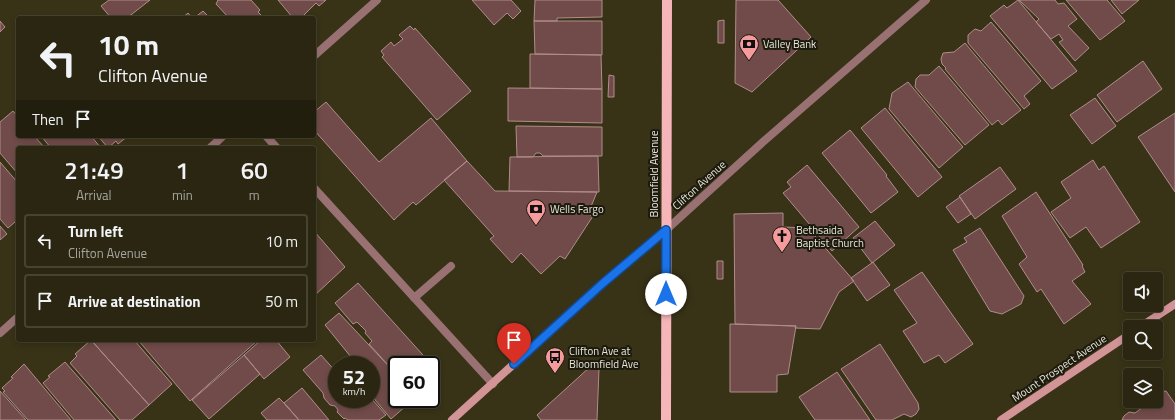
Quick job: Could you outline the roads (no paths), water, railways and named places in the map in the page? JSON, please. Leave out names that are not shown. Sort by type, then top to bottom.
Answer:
[{"type":"main road","name":"Bloomfield Avenue","points":[[666,420],[667,0]]},
{"type":"main road","name":"Clifton Avenue","points":[[452,420],[602,284],[666,230]]},
{"type":"main road","points":[[1151,320],[1175,304]]},
{"type":"main road","name":"Mount Prospect Avenue","points":[[1001,420],[1123,339]]},
{"type":"street","points":[[316,54],[377,0]]},
{"type":"street","name":"Clifton Avenue","points":[[666,230],[764,141],[926,0]]},
{"type":"street","points":[[212,146],[221,138]]},
{"type":"street","points":[[268,138],[275,146]]},
{"type":"street","points":[[316,190],[492,384]]},
{"type":"street","points":[[414,298],[451,266]]},
{"type":"street","points":[[0,333],[16,319]]},
{"type":"place","name":"Valley Bank","points":[[749,61]]},
{"type":"place","name":"Wells Fargo","points":[[536,226]]},
{"type":"place","name":"Bethsaida Baptist Church","points":[[782,253]]},
{"type":"place","name":"Clifton Ave at Bloomfield Ave","points":[[555,374]]}]
